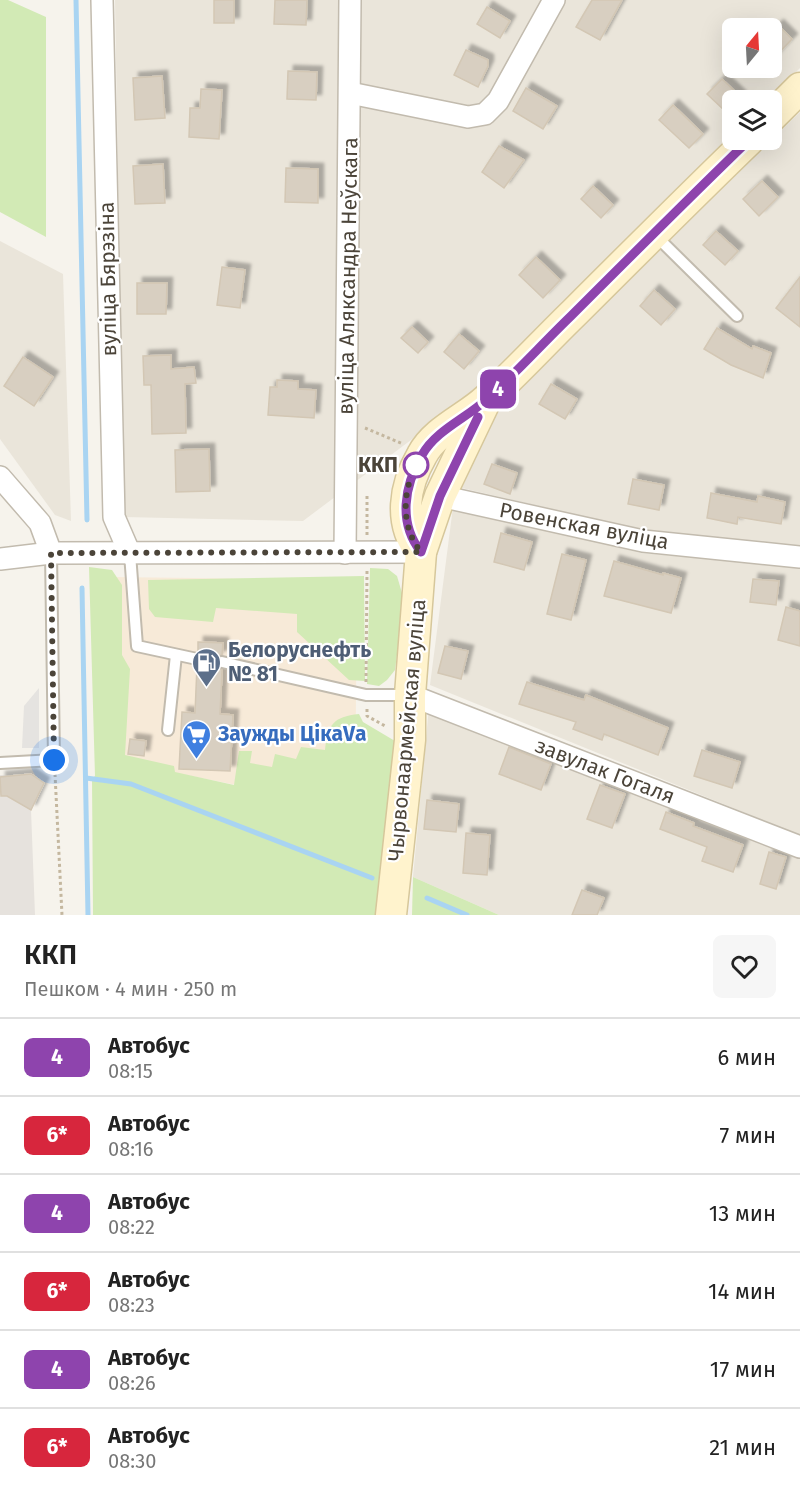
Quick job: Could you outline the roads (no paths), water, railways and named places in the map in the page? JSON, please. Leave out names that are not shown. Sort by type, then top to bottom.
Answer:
[{"type":"main road","points":[[782,107],[799,91]]},
{"type":"main road","name":"Чырвонаармейская вуліца","points":[[421,552],[412,541],[406,524],[406,502],[411,476],[433,440],[486,400],[739,150]]},
{"type":"main road","name":"Чырвонаармейская вуліца","points":[[398,912],[410,740],[410,695],[421,552],[440,496],[486,400]]},
{"type":"street","name":"вуліца Бярэзіна","points":[[102,0],[114,518],[130,554]]},
{"type":"street","name":"вуліца Аляксандра Неўскага","points":[[345,553],[350,0]]},
{"type":"street","points":[[350,93],[468,117],[485,114],[498,100],[554,0]]},
{"type":"street","points":[[0,477],[40,523],[51,553]]},
{"type":"street","name":"Ровенская вуліца","points":[[440,496],[643,541],[800,556]]},
{"type":"street","points":[[0,559],[51,553],[421,552]]},
{"type":"street","name":"завулак Гогаля","points":[[410,695],[800,847]]},
{"type":"lane","points":[[654,234],[737,316]]},
{"type":"lane","points":[[0,763],[54,760],[51,553]]},
{"type":"lane","points":[[130,554],[136,646],[197,659]]},
{"type":"lane","points":[[168,730],[176,655]]},
{"type":"lane","points":[[222,662],[366,695],[410,695]]},
{"type":"waterway","points":[[76,0],[87,520]]},
{"type":"waterway","points":[[82,588],[88,915]]},
{"type":"waterway","points":[[86,778],[131,784],[372,878]]},
{"type":"waterway","points":[[427,898],[467,915]]},
{"type":"place","name":"ККП","points":[[416,465]]},
{"type":"place","name":"Белоруснефть № 81","points":[[207,688]]},
{"type":"place","name":"Заужды ЦікаVа","points":[[197,760]]}]
